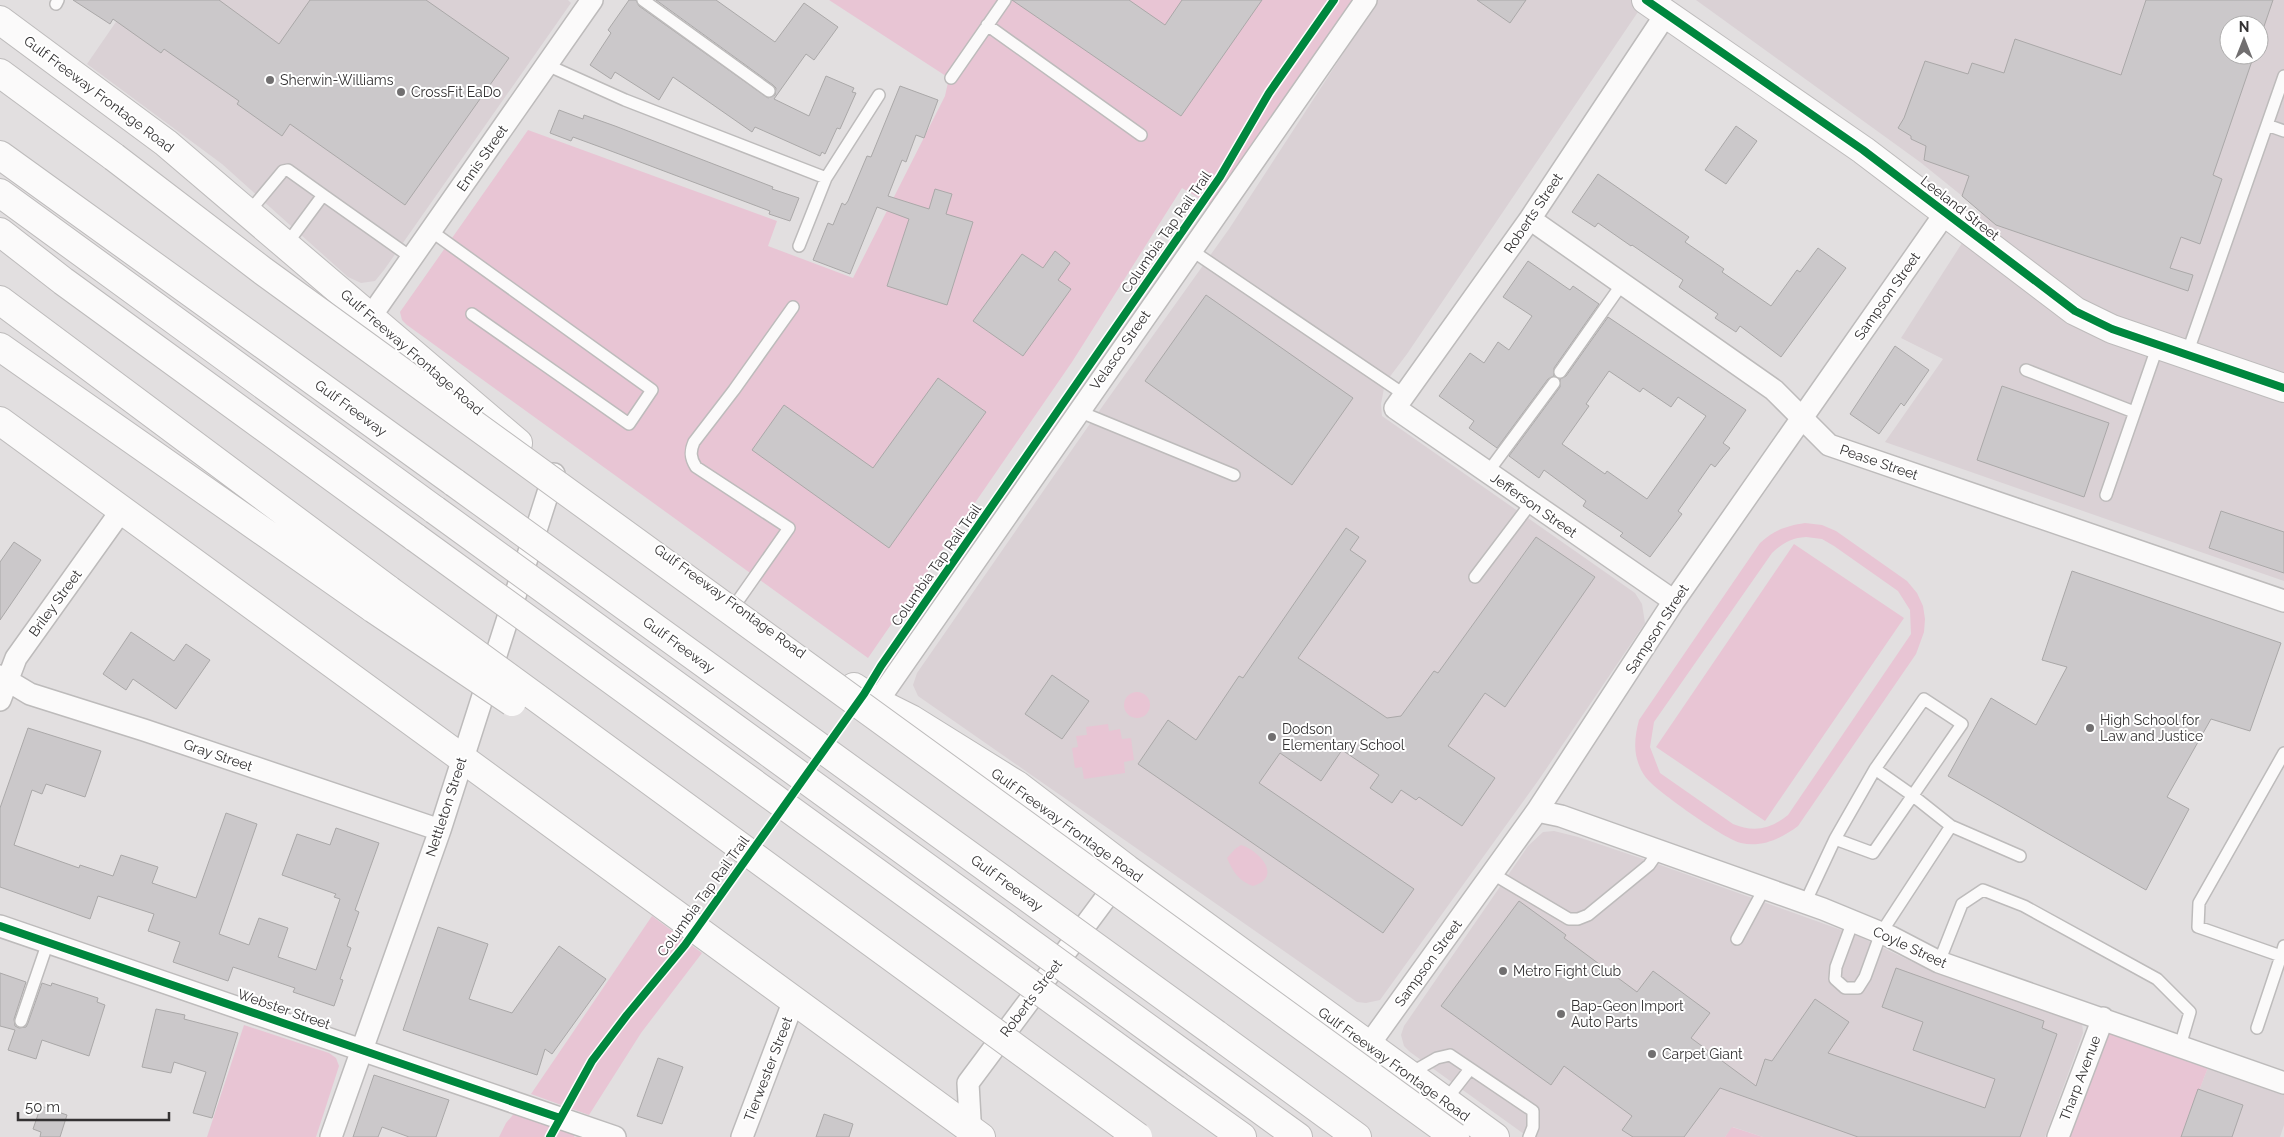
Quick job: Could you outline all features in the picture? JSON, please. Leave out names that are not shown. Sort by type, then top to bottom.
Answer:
[{"type":"main road","name":"Leeland Street","points":[[1656,7],[1863,150],[1946,212],[2047,292],[2075,311],[2112,329],[2284,388]]},
{"type":"main road","name":"Gulf Freeway Frontage Road","points":[[0,20],[166,143],[554,474],[810,659],[877,702],[911,719],[1017,785],[1127,869],[1495,1137]]},
{"type":"main road","points":[[0,73],[52,109],[263,271],[1455,1137]]},
{"type":"main road","points":[[0,138],[56,195]]},
{"type":"main road","name":"Gulf Freeway","points":[[0,155],[1348,1130],[1362,1137]]},
{"type":"main road","points":[[0,193],[198,339],[1298,1137]]},
{"type":"main road","points":[[0,232],[64,281],[416,538],[1242,1137]]},
{"type":"main road","points":[[0,300],[381,599]]},
{"type":"main road","points":[[0,347],[381,599],[891,956],[1138,1137]]},
{"type":"main road","points":[[0,422],[794,1000],[974,1135]]},
{"type":"main road","points":[[1214,1117],[1234,1137]]},
{"type":"street","name":"Ennis Street","points":[[371,316],[592,0]]},
{"type":"street","name":"Velasco Street","points":[[877,702],[1366,0]]},
{"type":"street","name":"Roberts Street","points":[[1400,401],[1530,219],[1656,7]]},
{"type":"street","name":"Sampson Street","points":[[1368,1046],[1537,810],[1674,602],[1801,417],[1946,212]]},
{"type":"street","name":"Pease Street","points":[[1530,219],[1774,390],[1829,445],[2284,601]]},
{"type":"street","name":"Jefferson Street","points":[[1400,401],[1488,472],[1674,602]]},
{"type":"street","name":"Nettleton Street","points":[[331,1137],[440,830],[554,474]]},
{"type":"street","name":"Briley Street","points":[[2,685],[16,658],[121,511]]},
{"type":"street","name":"Gray Street","points":[[2,685],[144,730],[440,830]]},
{"type":"street","name":"Coyle Street","points":[[1537,810],[1561,816],[1805,903],[1881,933],[1939,962],[2284,1083]]},
{"type":"street","name":"Roberts Street","points":[[974,1135],[968,1083],[1127,869]]},
{"type":"street","name":"Webster Street","points":[[0,926],[362,1048],[615,1137]]},
{"type":"street","name":"Tierwester Street","points":[[742,1137],[794,1000]]},
{"type":"street","name":"Tharp Avenue","points":[[2058,1137],[2103,1018]]},
{"type":"lane","points":[[643,0],[769,91]]},
{"type":"lane","points":[[951,78],[1005,0]]},
{"type":"lane","points":[[987,25],[1140,135]]},
{"type":"lane","points":[[547,65],[625,100],[826,178]]},
{"type":"lane","points":[[2186,354],[2284,76]]},
{"type":"lane","points":[[799,246],[826,178],[879,95]]},
{"type":"lane","points":[[2267,125],[2284,131]]},
{"type":"lane","points":[[248,213],[283,171],[288,170],[412,258]]},
{"type":"lane","points":[[286,244],[323,196]]},
{"type":"lane","points":[[431,231],[652,390],[629,424],[472,314]]},
{"type":"lane","points":[[1191,250],[1400,401]]},
{"type":"lane","points":[[1560,372],[1622,284]]},
{"type":"lane","points":[[735,604],[789,528],[696,467],[692,461],[690,451],[694,442],[734,390],[793,307]]},
{"type":"lane","points":[[2106,495],[2158,345]]},
{"type":"lane","points":[[2026,370],[2134,412]]},
{"type":"lane","points":[[1488,472],[1554,383]]},
{"type":"lane","points":[[1078,411],[1234,476]]},
{"type":"lane","points":[[1475,577],[1531,503]]},
{"type":"lane","points":[[1805,903],[1835,839],[1875,769],[1924,699],[1962,724],[1873,852],[1835,839]]},
{"type":"lane","points":[[2257,1028],[2282,951],[2198,926],[2199,903],[2284,753]]},
{"type":"lane","points":[[1875,769],[1951,826],[2020,856]]},
{"type":"lane","points":[[1853,922],[1836,967],[1835,979],[1845,988],[1858,988],[1865,977],[1881,933],[1951,826]]},
{"type":"lane","points":[[1492,874],[1569,919],[1578,919],[1588,915],[1649,865],[1658,852]]},
{"type":"lane","points":[[1737,939],[1764,889]]},
{"type":"lane","points":[[1939,962],[1962,904],[1983,890],[2024,906],[2157,979],[2190,1012],[2180,1046]]},
{"type":"lane","points":[[21,1021],[48,942]]},
{"type":"lane","points":[[1408,1074],[1437,1058],[1450,1055],[1533,1111],[1533,1128],[1529,1137]]},
{"type":"lane","points":[[1444,1101],[1470,1069]]},
{"type":"shaded area","points":[[131,0],[568,0],[571,3],[384,270],[375,281],[361,283],[348,277],[222,164],[87,64]]},
{"type":"shaded area","points":[[829,0],[1355,0],[1214,207],[1182,188],[1072,362],[868,658],[407,325],[402,320],[400,312],[528,130],[777,221],[768,246],[853,278],[945,96],[949,78]]},
{"type":"shaded area","name":"Dodson Elementary School","points":[[1378,0],[1646,0],[1407,354],[1385,383],[1381,404],[1382,416],[1635,593],[1642,604],[1645,623],[1540,778],[1380,1000],[1366,1003],[1357,1002],[918,696],[913,685],[917,673],[1087,428],[1229,229]]},
{"type":"shaded area","points":[[1696,0],[2284,0],[2284,581],[1885,442],[1943,359],[1901,338],[1982,212],[1920,162]]},
{"type":"shaded area","points":[[1805,523],[1822,525],[1836,531],[1907,581],[1917,593],[1923,606],[1924,632],[1916,654],[1798,826],[1771,841],[1757,844],[1741,843],[1722,834],[1694,816],[1666,796],[1648,779],[1642,772],[1637,760],[1635,749],[1636,731],[1639,720],[1760,543],[1775,532],[1786,527]],"holes":[[[1806,537],[1822,539],[1898,591],[1910,610],[1911,634],[1788,815],[1775,824],[1762,828],[1741,827],[1733,824],[1660,773],[1650,747],[1654,722],[1772,553],[1792,540]]]},
{"type":"shaded area","points":[[1794,544],[1904,618],[1765,821],[1656,747]]},
{"type":"shaded area","points":[[1137,692],[1147,695],[1150,705],[1147,715],[1137,718],[1127,715],[1124,705],[1127,695]]},
{"type":"shaded area","points":[[1108,724],[1109,731],[1120,729],[1122,739],[1131,738],[1134,760],[1124,762],[1125,773],[1084,779],[1082,767],[1075,768],[1072,748],[1078,747],[1076,736],[1087,735],[1086,727]]},
{"type":"shaded area","points":[[1554,831],[1578,837],[1652,862],[1858,936],[1919,965],[2082,1022],[2083,1033],[2045,1137],[1763,1137],[1733,1127],[1725,1137],[1528,1137],[1410,1052],[1404,1046],[1401,1035],[1404,1026],[1528,846],[1543,832]]},
{"type":"shaded area","points":[[1241,845],[1255,853],[1265,864],[1266,877],[1262,882],[1253,886],[1237,875],[1227,858]]},
{"type":"shaded area","points":[[652,916],[702,953],[641,1033],[589,1115],[531,1094]]},
{"type":"shaded area","points":[[244,1025],[329,1053],[336,1058],[339,1066],[316,1137],[207,1137]]},
{"type":"shaded area","points":[[2104,1030],[2209,1065],[2181,1137],[2064,1137]]},
{"type":"shaded area","points":[[2209,1065],[2284,1091],[2284,1125],[2280,1137],[2181,1137]]},
{"type":"shaded area","points":[[517,1110],[575,1135],[574,1137],[499,1137],[506,1123]]},
{"type":"shaded area","points":[[1732,1127],[1763,1137],[1725,1137]]},
{"type":"building","points":[[73,0],[219,0],[279,44],[310,0],[426,0],[509,58],[405,205],[290,124],[282,136],[237,104],[239,101],[164,49],[161,53],[113,19],[110,24]]},
{"type":"building","points":[[629,0],[636,0],[639,6],[768,98],[775,95],[776,88],[773,85],[656,0],[716,0],[775,42],[804,3],[838,27],[814,60],[806,54],[774,99],[809,116],[826,76],[854,88],[852,92],[856,93],[840,129],[837,128],[825,154],[822,152],[820,156],[755,127],[752,132],[673,77],[659,100],[615,72],[611,79],[590,65],[611,33],[608,30]]},
{"type":"building","points":[[1012,0],[1129,0],[1165,25],[1182,0],[1262,0],[1181,116]]},
{"type":"building","points":[[1477,0],[1526,0],[1510,23]]},
{"type":"building","points":[[2146,0],[2273,0],[2268,15],[2219,15],[2219,65],[2251,65],[2213,175],[2222,179],[2200,244],[2181,237],[2170,268],[2193,275],[2188,291],[1996,225],[1962,196],[1969,176],[1924,160],[1926,146],[1911,139],[1911,136],[1898,128],[1904,118],[1925,61],[1968,74],[1972,63],[2004,73],[2015,39],[2121,75]]},
{"type":"building","points":[[900,86],[938,100],[924,138],[916,135],[906,162],[902,160],[888,196],[929,209],[935,189],[952,194],[946,214],[973,222],[947,305],[887,286],[909,219],[877,207],[850,274],[813,260],[828,223],[833,225],[842,203],[845,205],[848,201],[867,156],[871,157]]},
{"type":"building","points":[[559,110],[583,119],[584,115],[615,126],[799,198],[790,221],[769,214],[770,211],[573,137],[571,141],[550,133]]},
{"type":"building","points":[[1736,126],[1757,141],[1726,184],[1705,170]]},
{"type":"building","points":[[1598,174],[1689,237],[1685,242],[1724,269],[1722,272],[1771,306],[1797,270],[1800,272],[1818,248],[1846,268],[1781,357],[1740,326],[1736,332],[1715,318],[1718,314],[1679,287],[1683,280],[1598,223],[1595,227],[1572,212]]},
{"type":"building","points":[[1055,251],[1070,263],[1058,280],[1071,289],[1023,356],[973,321],[1022,254],[1043,268]]},
{"type":"building","points":[[1528,261],[1570,290],[1573,286],[1599,304],[1554,368],[1554,376],[1548,379],[1497,448],[1469,428],[1474,421],[1439,396],[1470,353],[1484,363],[1498,342],[1509,350],[1532,316],[1503,297]]},
{"type":"building","points":[[1206,295],[1353,398],[1292,485],[1145,381]]},
{"type":"building","points":[[1608,317],[1746,410],[1723,443],[1730,448],[1715,467],[1711,464],[1678,511],[1682,514],[1650,557],[1620,536],[1623,533],[1583,506],[1586,501],[1544,470],[1539,478],[1509,456],[1560,387],[1560,379],[1566,376]],"holes":[[[1609,371],[1640,392],[1643,388],[1671,407],[1678,397],[1706,416],[1647,499],[1607,471],[1605,474],[1562,444],[1589,406],[1586,404]]]},
{"type":"building","points":[[1895,346],[1929,370],[1904,406],[1901,403],[1879,434],[1850,414]]},
{"type":"building","points":[[938,378],[986,412],[889,548],[752,450],[784,405],[873,468]]},
{"type":"building","points":[[2002,386],[2109,423],[2084,497],[1977,460]]},
{"type":"building","points":[[2221,511],[2284,532],[2284,573],[2209,548]]},
{"type":"building","points":[[1346,528],[1359,537],[1350,550],[1366,561],[1298,658],[1387,718],[1401,716],[1434,671],[1438,673],[1536,537],[1595,577],[1505,707],[1485,693],[1448,746],[1495,778],[1462,826],[1419,797],[1416,800],[1401,790],[1392,803],[1370,788],[1379,775],[1342,750],[1321,781],[1280,753],[1259,783],[1414,889],[1383,933],[1138,764],[1168,720],[1196,740],[1239,676],[1243,678]]},
{"type":"building","points":[[14,542],[41,560],[0,620],[0,562]]},
{"type":"building","name":"High School for Law and Justice","points":[[2072,571],[2281,643],[2250,731],[2211,719],[2167,797],[2189,809],[2146,890],[1948,776],[1991,698],[2036,725],[2067,667],[2042,660]]},
{"type":"building","points":[[131,632],[174,661],[186,644],[210,660],[176,709],[133,679],[126,690],[103,674]]},
{"type":"building","points":[[1052,675],[1089,701],[1062,739],[1025,714]]},
{"type":"building","points":[[28,728],[101,751],[85,797],[46,784],[42,794],[32,790],[14,845],[79,868],[80,865],[113,876],[121,855],[158,867],[152,883],[196,898],[226,813],[257,824],[219,934],[249,945],[259,918],[288,928],[278,957],[316,970],[340,899],[334,897],[336,894],[282,875],[297,834],[330,845],[336,828],[379,843],[355,910],[359,912],[347,946],[351,948],[340,979],[343,980],[334,1006],[293,992],[295,988],[233,967],[228,981],[173,962],[180,942],[148,931],[154,914],[98,896],[90,919],[0,887],[0,808]]},
{"type":"building","points":[[1519,901],[1566,935],[1564,938],[1637,992],[1653,971],[1710,1013],[1691,1038],[1756,1086],[1765,1059],[1772,1061],[1815,999],[1849,1022],[1828,1053],[1985,1108],[1995,1079],[1913,1050],[1923,1022],[1882,1007],[1896,968],[2044,1021],[2042,1028],[2057,1034],[2020,1137],[1858,1137],[1720,1088],[1684,1137],[1633,1137],[1622,1130],[1632,1116],[1564,1066],[1551,1085],[1441,1006]]},
{"type":"building","points":[[438,927],[488,944],[469,999],[512,1013],[559,946],[606,979],[552,1054],[545,1049],[537,1075],[403,1030]]},
{"type":"building","points":[[0,973],[26,982],[14,1019],[15,1026],[19,1028],[26,1027],[42,983],[51,986],[52,983],[98,998],[97,1002],[105,1005],[89,1056],[42,1040],[36,1059],[8,1050],[15,1030],[0,1026]]},
{"type":"building","points":[[156,1009],[185,1015],[184,1019],[238,1033],[212,1118],[193,1113],[206,1072],[174,1062],[171,1073],[142,1067]]},
{"type":"building","points":[[658,1058],[683,1067],[662,1124],[637,1116]]},
{"type":"building","points":[[374,1075],[449,1100],[436,1137],[409,1137],[382,1127],[378,1137],[353,1137]]},
{"type":"building","points":[[2198,1089],[2243,1105],[2232,1137],[2181,1137]]},
{"type":"building","points":[[41,1106],[67,1115],[60,1137],[40,1137],[41,1132],[33,1129]]},
{"type":"building","points":[[824,1114],[853,1124],[849,1137],[816,1137]]},
{"type":"cycle path","name":"Columbia Tap Rail Trail","points":[[550,1137],[592,1061],[685,945],[864,694],[881,666],[1220,177],[1269,93],[1334,0]]},
{"type":"cycle path","points":[[1646,0],[1863,150],[2075,311],[2112,329],[2284,388]]},
{"type":"cycle path","points":[[0,926],[560,1118]]},
{"type":"place","name":"Sherwin-Williams","points":[[270,80]]},
{"type":"place","name":"CrossFit EaDo","points":[[401,92]]},
{"type":"place","name":"High School for Law and Justice","points":[[2090,728]]},
{"type":"place","name":"Dodson Elementary School","points":[[1272,737]]},
{"type":"place","name":"Metro Fight Club","points":[[1503,971]]},
{"type":"place","name":"Bap-Geon Import Auto Parts","points":[[1561,1014]]},
{"type":"place","name":"Carpet Giant","points":[[1652,1054]]}]
